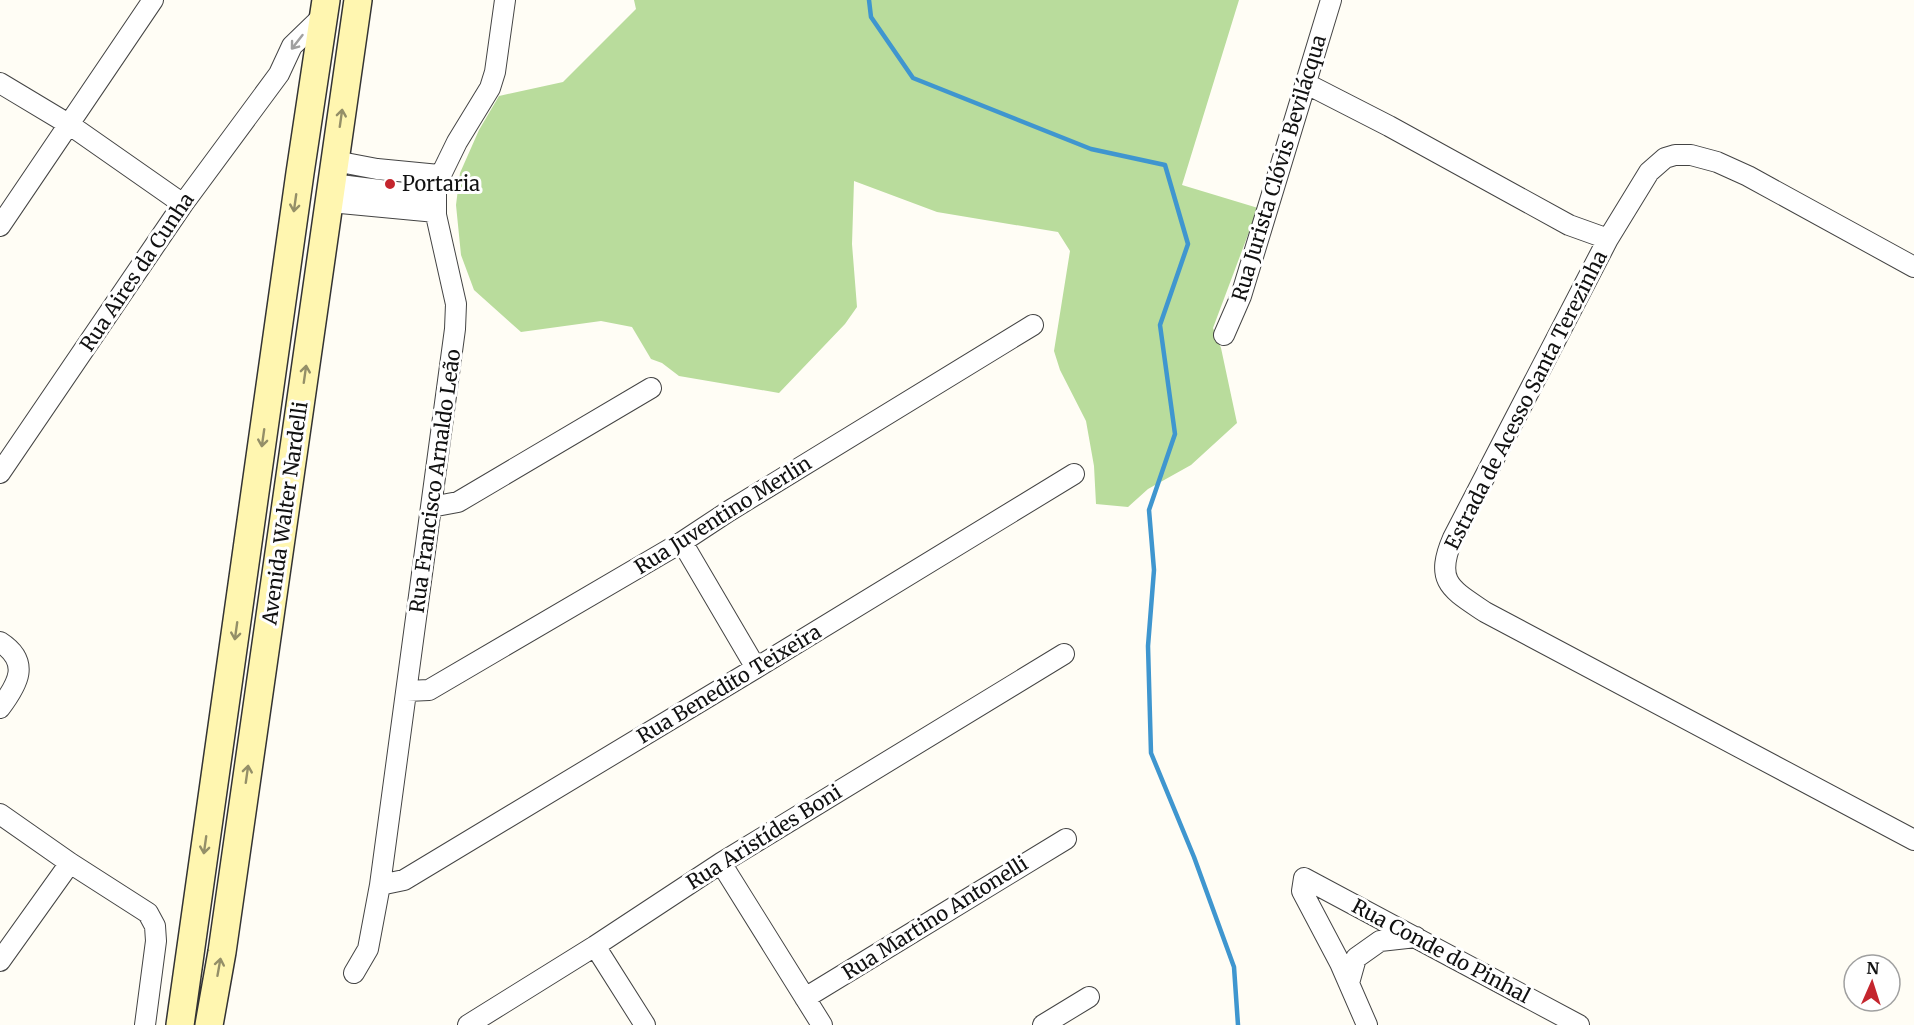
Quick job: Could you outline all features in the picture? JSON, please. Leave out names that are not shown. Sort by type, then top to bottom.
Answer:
[{"type":"street","points":[[0,226],[153,0]]},
{"type":"street","name":"Avenida Walter Nardelli","points":[[209,1025],[358,0]]},
{"type":"street","points":[[436,194],[490,88],[495,72],[505,0]]},
{"type":"street","name":"Rua Jurista Clóvis Bevilácqua","points":[[1224,335],[1241,296],[1331,0]]},
{"type":"street","name":"Avenida Walter Nardelli","points":[[180,1025],[325,8]]},
{"type":"street","name":"Rua Aires da Cunha","points":[[0,473],[183,204],[279,74],[292,46],[325,8]]},
{"type":"street","points":[[279,74],[300,69],[315,71]]},
{"type":"street","points":[[0,83],[70,125],[183,204]]},
{"type":"street","points":[[1305,83],[1389,126],[1569,225],[1608,239]]},
{"type":"street","points":[[308,117],[313,165],[323,182],[436,194]]},
{"type":"street","name":"Estrada de Acesso Santa Terezinha","points":[[1914,267],[1748,176],[1718,162],[1691,155],[1675,155],[1665,158],[1635,194],[1608,239],[1453,538],[1447,552],[1445,573],[1450,588],[1485,612],[1914,840]]},
{"type":"street","points":[[333,182],[436,194]]},
{"type":"street","name":"Rua Francisco Arnaldo Leão","points":[[354,973],[368,949],[380,885],[456,315],[454,287],[436,194]]},
{"type":"street","name":"Rua Juventino Merlin","points":[[407,691],[429,690],[682,542],[1033,325]]},
{"type":"street","points":[[431,507],[458,502],[651,388]]},
{"type":"street","name":"Rua Benedito Teixeira","points":[[380,885],[404,880],[1074,474]]},
{"type":"street","points":[[682,542],[756,668]]},
{"type":"street","points":[[0,708],[18,679],[19,664],[5,645]]},
{"type":"street","name":"Rua Aristídes Boni","points":[[468,1025],[595,946],[721,863],[1064,654]]},
{"type":"street","points":[[0,814],[70,863],[148,913],[155,926],[156,941],[145,1025]]},
{"type":"street","name":"Rua Martino Antonelli","points":[[805,998],[1066,839]]},
{"type":"street","points":[[0,960],[70,863]]},
{"type":"street","points":[[721,863],[822,1025]]},
{"type":"street","name":"Rua Conde do Pinhal","points":[[1350,983],[1302,891],[1304,878],[1579,1025]]},
{"type":"street","points":[[1367,1025],[1350,983],[1356,958],[1380,940],[1416,937]]},
{"type":"street","points":[[595,946],[645,1025]]},
{"type":"street","points":[[1043,1025],[1089,997]]},
{"type":"green space","points":[[634,0],[1239,0],[1182,185],[1258,208],[1213,328],[1221,348],[1237,423],[1191,465],[1148,489],[1128,507],[1096,504],[1094,466],[1086,421],[1060,370],[1054,351],[1070,251],[1058,232],[937,212],[854,181],[852,244],[857,307],[845,324],[779,393],[679,376],[662,363],[651,359],[632,327],[601,321],[521,332],[474,290],[461,255],[456,205],[460,173],[479,130],[499,96],[563,82],[636,9]]},
{"type":"waterway","points":[[869,0],[871,17],[913,78],[1091,149],[1165,165],[1188,244],[1160,325],[1175,434],[1149,510],[1154,570],[1148,646],[1151,753],[1194,857],[1234,967],[1238,1025]]},
{"type":"place","name":"Portaria","points":[[390,184]]}]
